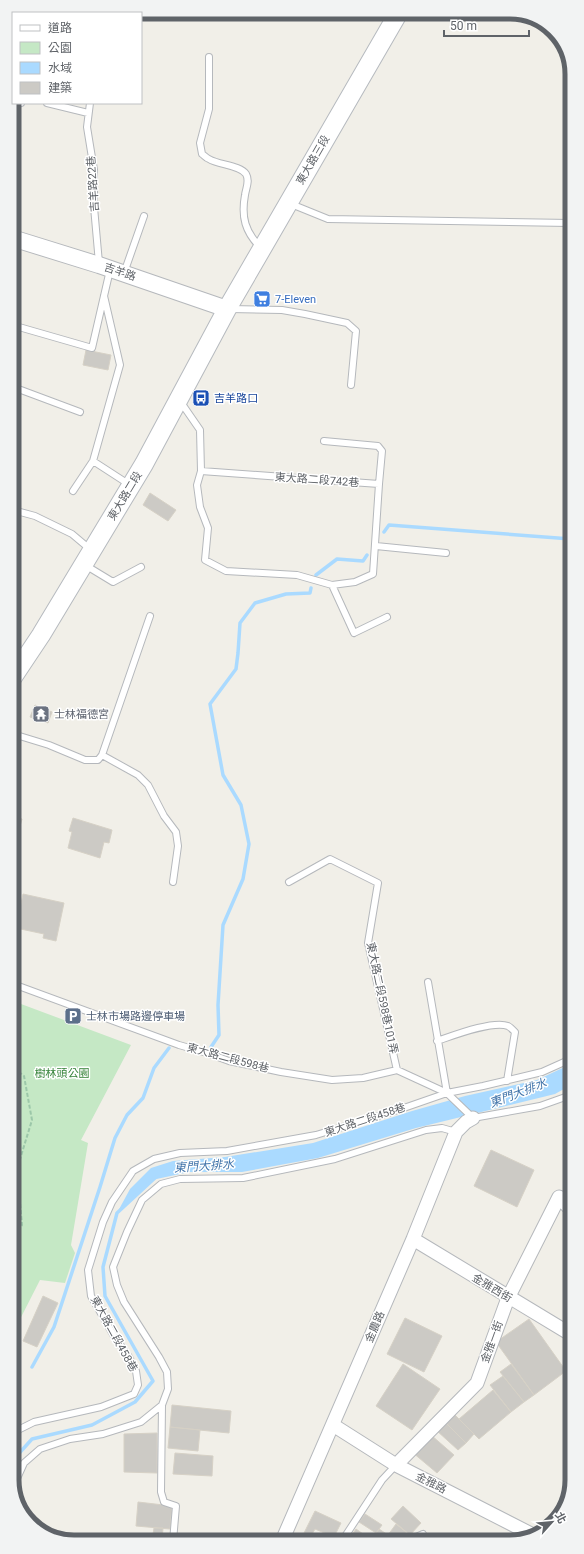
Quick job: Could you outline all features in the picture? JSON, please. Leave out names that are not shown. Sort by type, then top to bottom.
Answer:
[{"type":"main road","name":"東大路三段","points":[[227,309],[396,19]]},
{"type":"main road","name":"東大路二段","points":[[19,664],[41,635],[131,486],[227,309]]},
{"type":"street","name":"吉羊路","points":[[19,242],[111,269],[227,309]]},
{"type":"street","name":"金農路","points":[[285,1535],[413,1239],[456,1132],[466,1122],[473,1118]]},
{"type":"street","name":"金雅一街","points":[[396,1465],[477,1383],[508,1298],[559,1197],[565,1203]]},
{"type":"street","name":"金雅西街","points":[[413,1239],[508,1298],[565,1331]]},
{"type":"street","name":"金雅路","points":[[333,1425],[396,1465],[526,1533]]},
{"type":"lane","points":[[209,57],[209,109],[200,143],[202,154],[210,160],[237,168],[245,173],[248,181],[245,195],[244,221],[252,239],[262,249]]},
{"type":"lane","points":[[51,104],[88,113]]},
{"type":"lane","name":"吉羊路22巷","points":[[90,104],[87,127],[94,170],[94,207],[111,269]]},
{"type":"lane","points":[[288,204],[328,219],[565,223]]},
{"type":"lane","points":[[19,327],[92,348],[111,269],[144,216]]},
{"type":"lane","points":[[73,491],[93,461],[120,365],[104,296]]},
{"type":"lane","points":[[227,309],[282,310],[347,323],[356,331],[351,385]]},
{"type":"lane","points":[[19,389],[80,412]]},
{"type":"lane","points":[[179,399],[200,430],[201,471],[197,485],[200,507],[208,528],[205,560],[226,571],[296,575],[332,585],[354,582],[373,574],[382,451],[378,446],[324,441]]},
{"type":"lane","points":[[93,461],[131,486]]},
{"type":"lane","name":"東大路二段742巷","points":[[201,471],[379,484]]},
{"type":"lane","points":[[19,512],[35,516],[72,534],[88,558],[113,582],[141,567]]},
{"type":"lane","points":[[376,546],[446,553]]},
{"type":"lane","points":[[332,585],[354,633],[387,617]]},
{"type":"lane","points":[[19,736],[49,745],[85,760],[98,760],[102,755],[150,616]]},
{"type":"lane","points":[[102,755],[138,775],[148,785],[164,816],[176,832],[178,846],[173,882]]},
{"type":"lane","name":"東大路二段598巷101弄","points":[[289,882],[330,858],[378,883],[368,943],[397,1070]]},
{"type":"lane","points":[[428,982],[447,1093]]},
{"type":"lane","name":"東大路二段598巷","points":[[19,986],[179,1045],[229,1061],[281,1072],[332,1080],[363,1078],[397,1070]]},
{"type":"lane","points":[[437,1041],[494,1025],[507,1026],[515,1032],[507,1081]]},
{"type":"lane","name":"東大路二段458巷","points":[[19,1430],[34,1422],[101,1407],[134,1394],[138,1385],[136,1371],[129,1357],[114,1336],[91,1296],[88,1270],[103,1222],[112,1202],[133,1172],[154,1159],[180,1153],[227,1151],[316,1135],[398,1110],[447,1093],[507,1081],[542,1072],[565,1062]]},
{"type":"lane","points":[[397,1070],[447,1093],[473,1118],[540,1106],[565,1097]]},
{"type":"lane","points":[[173,1535],[176,1506],[164,1502],[160,1492],[162,1405],[168,1389],[167,1372],[124,1302],[117,1284],[113,1267],[142,1200],[161,1184],[180,1179],[243,1178],[335,1159],[426,1130],[442,1128],[456,1132]]},
{"type":"lane","points":[[19,1474],[24,1463],[40,1449],[70,1439],[103,1434],[141,1422],[162,1405]]},
{"type":"lane","points":[[346,1535],[382,1480],[396,1465]]},
{"type":"path","points":[[19,1072],[24,1076],[32,1120],[19,1162]]},
{"type":"path","points":[[19,1191],[22,1225],[19,1230]]},
{"type":"green space","name":"樹林頭公園","points":[[19,1003],[131,1045],[81,1140],[88,1143],[71,1245],[75,1253],[65,1283],[40,1280],[19,1321]]},
{"type":"water","points":[[565,1067],[565,1088],[555,1094],[416,1128],[318,1158],[242,1172],[189,1172],[152,1180],[117,1213],[130,1189],[151,1168],[173,1161],[225,1157],[313,1143],[412,1111],[465,1096],[537,1080]]},
{"type":"building","points":[[86,350],[111,355],[108,370],[83,365]]},
{"type":"building","points":[[150,493],[176,510],[168,521],[143,505]]},
{"type":"building","name":"士林福德宮","points":[[35,705],[52,712],[48,723],[30,717]]},
{"type":"building","points":[[19,818],[22,819],[19,830]]},
{"type":"building","points":[[73,818],[112,830],[109,843],[104,842],[100,858],[68,848],[72,832],[69,831]]},
{"type":"building","points":[[23,894],[64,903],[56,941],[43,938],[44,934],[19,929],[19,913]]},
{"type":"building","points":[[491,1150],[534,1170],[517,1207],[474,1186]]},
{"type":"building","points":[[43,1296],[58,1303],[37,1347],[23,1341]]},
{"type":"building","points":[[405,1318],[442,1336],[424,1372],[387,1354]]},
{"type":"building","points":[[529,1319],[565,1370],[565,1372],[534,1395],[496,1342]]},
{"type":"building","points":[[403,1364],[440,1389],[412,1430],[376,1406]]},
{"type":"building","points":[[511,1364],[534,1395],[524,1402],[500,1372]]},
{"type":"building","points":[[503,1376],[524,1402],[511,1412],[490,1385]]},
{"type":"building","points":[[493,1390],[511,1412],[479,1439],[459,1419]]},
{"type":"building","points":[[172,1405],[231,1411],[229,1433],[170,1427]]},
{"type":"building","points":[[453,1413],[474,1434],[466,1443],[445,1422]]},
{"type":"building","points":[[445,1422],[466,1443],[458,1450],[436,1430]]},
{"type":"building","points":[[170,1427],[200,1430],[198,1451],[168,1448]]},
{"type":"building","points":[[157,1433],[157,1473],[124,1472],[124,1434]]},
{"type":"building","points":[[431,1435],[454,1455],[437,1473],[412,1452]]},
{"type":"building","points":[[175,1453],[213,1456],[212,1476],[173,1474]]},
{"type":"building","points":[[138,1502],[172,1506],[170,1529],[136,1526]]},
{"type":"building","points":[[403,1506],[421,1523],[410,1535],[391,1519]]},
{"type":"building","points":[[315,1511],[341,1523],[335,1535],[329,1535],[315,1529],[312,1535],[303,1535]]},
{"type":"building","points":[[365,1514],[382,1525],[376,1533],[359,1522]]},
{"type":"building","points":[[396,1524],[406,1532],[403,1535],[388,1535]]},
{"type":"building","points":[[154,1528],[163,1528],[162,1535],[153,1535]]},
{"type":"building","points":[[356,1529],[364,1535],[352,1535]]},
{"type":"building","points":[[379,1529],[388,1535],[375,1535]]},
{"type":"waterway","points":[[384,532],[389,525],[565,539]]},
{"type":"waterway","points":[[316,575],[337,559],[363,561],[367,555]]},
{"type":"waterway","points":[[211,1047],[219,1035],[218,1005],[223,925],[243,879],[249,844],[241,805],[223,775],[210,704],[236,669],[240,623],[255,603],[286,594],[310,593],[311,588]]},
{"type":"waterway","points":[[32,1367],[54,1327],[115,1138],[127,1115],[143,1098],[154,1068],[169,1048]]},
{"type":"waterway","name":"東門大排水","points":[[19,1453],[32,1439],[92,1425],[135,1402],[153,1381],[105,1296],[103,1267],[117,1213],[156,1177]]},
{"type":"place","name":"7-Eleven","points":[[262,299]]},
{"type":"place","name":"吉羊路口","points":[[201,398]]},
{"type":"place","name":"士林福德宮","points":[[41,714]]},
{"type":"place","name":"士林市場路邊停車場","points":[[73,1016]]}]
